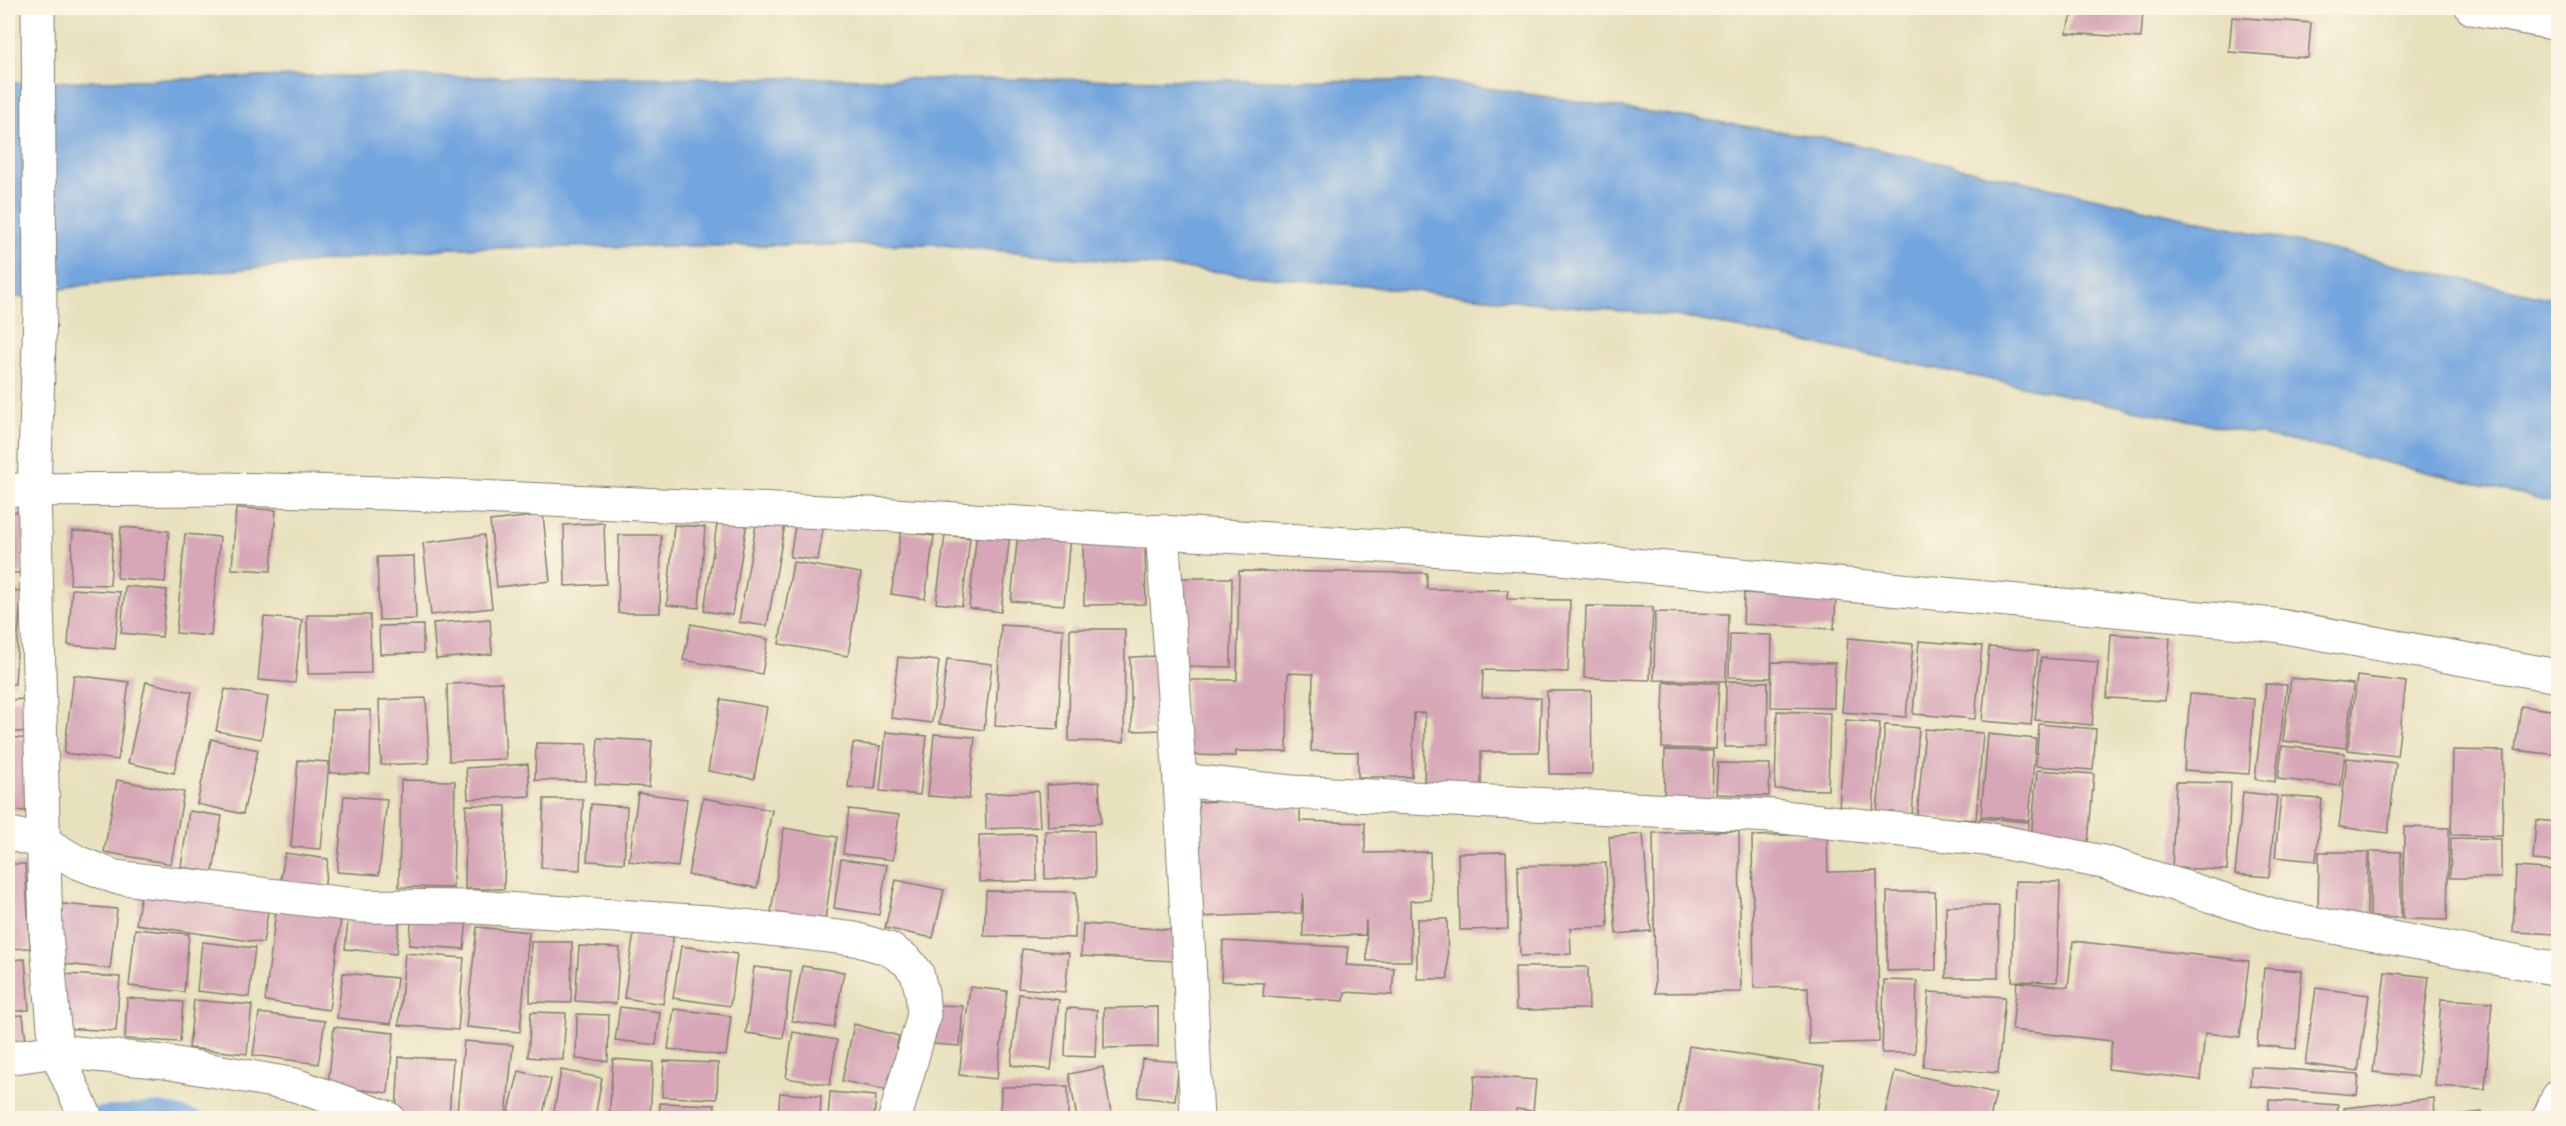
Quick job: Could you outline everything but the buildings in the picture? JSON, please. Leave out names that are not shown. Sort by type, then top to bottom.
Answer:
[{"type":"street","points":[[38,8],[40,313],[21,490],[45,843],[46,932],[57,1053],[86,1119]]},
{"type":"street","points":[[2472,8],[2559,24]]},
{"type":"street","points":[[21,490],[226,489],[387,493],[892,515],[1538,556],[2274,624],[2559,676]]},
{"type":"street","points":[[1162,531],[1180,780],[1197,1119]]},
{"type":"street","points":[[1180,780],[1292,792],[1773,816],[1986,839],[2103,862],[2278,917],[2559,969]]},
{"type":"street","points":[[8,833],[45,843],[77,862],[127,878],[363,906],[474,908],[709,922],[855,939],[888,949],[907,961],[916,974],[922,993],[924,1015],[895,1119]]},
{"type":"street","points":[[8,1058],[57,1053],[165,1062],[295,1085],[387,1119]]},
{"type":"street","points":[[2548,1119],[2559,1097]]},
{"type":"water","points":[[302,76],[1439,81],[1826,138],[2558,300],[2558,503],[2325,448],[1683,317],[932,244],[452,248],[85,285],[8,299],[8,83]]},
{"type":"waterway","points":[[49,1118],[160,1109],[196,1118]]}]
